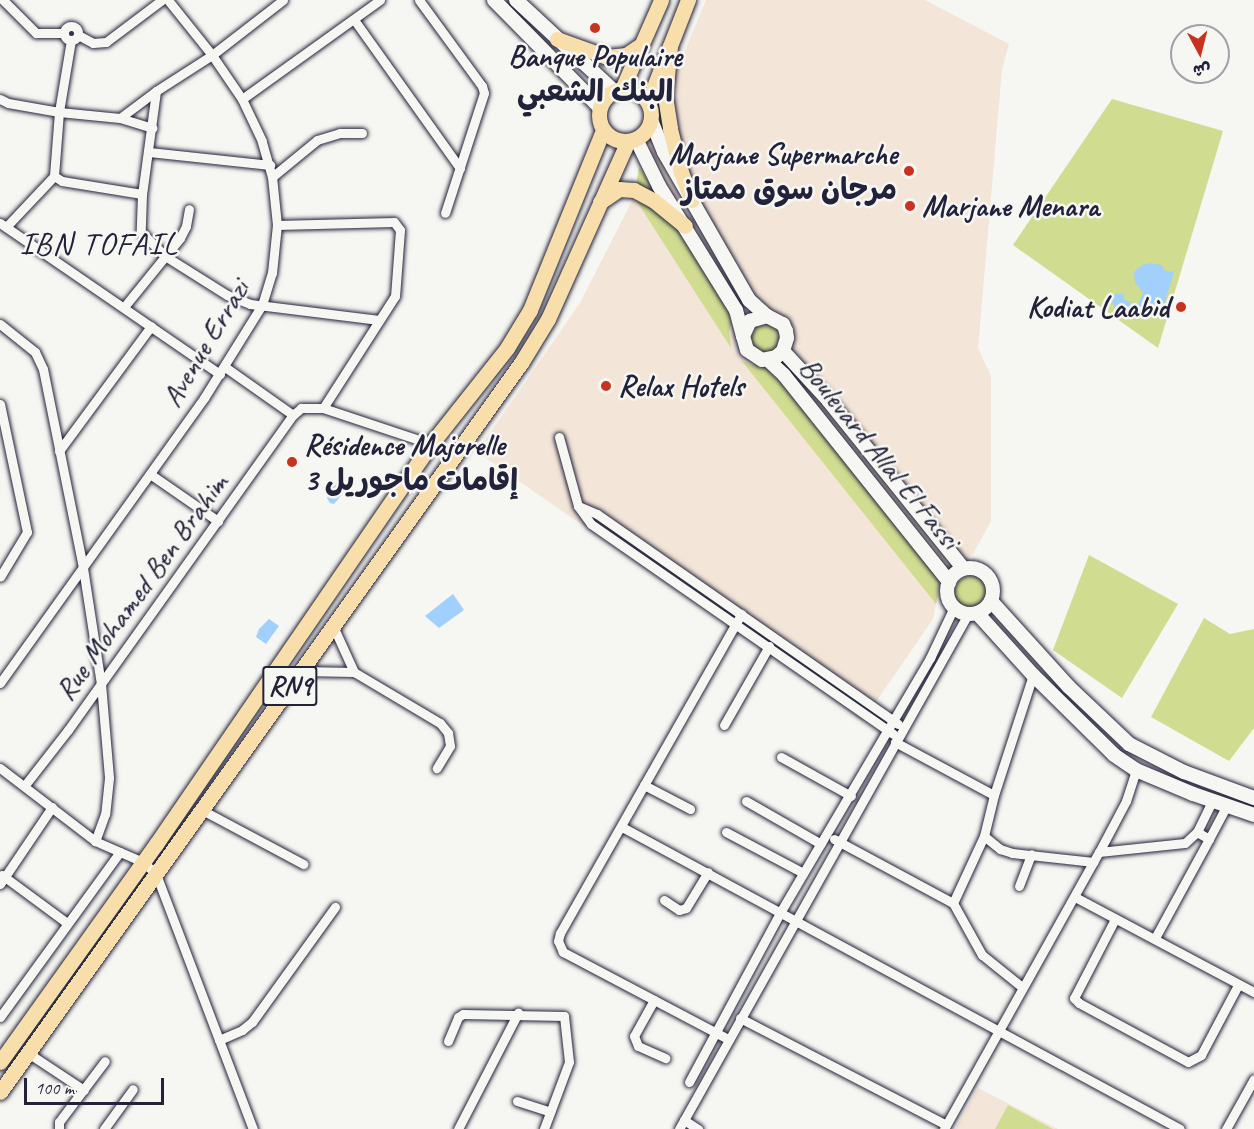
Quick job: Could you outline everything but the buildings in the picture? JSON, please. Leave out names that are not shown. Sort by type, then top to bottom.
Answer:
[{"type":"main road","points":[[494,0],[600,108],[608,95],[618,90],[641,45],[660,0]]},
{"type":"main road","points":[[516,0],[557,39],[618,90],[638,93],[648,102]]},
{"type":"main road","points":[[603,130],[614,139],[632,140],[736,310],[745,346],[750,354],[768,360],[783,351],[787,338],[783,324],[767,315],[749,300],[664,152],[651,120],[648,102],[688,0]]},
{"type":"main road","points":[[557,39],[607,57],[626,55],[641,45]]},
{"type":"main road","points":[[670,46],[666,96],[670,129],[676,157],[692,200]]},
{"type":"main road","name":"RN9","points":[[0,1062],[143,862],[431,444],[507,348],[530,310],[603,130],[600,123],[600,108]]},
{"type":"main road","name":"RN9","points":[[0,1092],[521,363],[548,319],[598,204],[632,140],[643,134],[651,120]]},
{"type":"main road","points":[[598,204],[619,189],[634,189],[653,200],[685,226]]},
{"type":"main road","points":[[743,336],[750,321],[767,315]]},
{"type":"main road","name":"Boulevard Allal El Fassi","points":[[783,351],[828,400],[963,568]]},
{"type":"main road","name":"Boulevard Allal El Fassi","points":[[768,360],[784,375],[948,582]]},
{"type":"main road","points":[[973,613],[991,601],[994,588],[988,575],[978,569],[963,568],[948,582],[948,596],[954,607],[973,613],[1099,743],[1136,770],[1226,807],[1254,815]]},
{"type":"main road","points":[[991,601],[1069,687],[1129,744],[1184,772],[1254,798]]},
{"type":"street","points":[[3,0],[36,33],[71,36],[93,43],[106,42],[162,0]]},
{"type":"street","name":"Avenue Errazi","points":[[0,683],[222,370],[262,305],[272,273],[277,225],[270,165],[262,141],[242,99],[212,55],[168,0]]},
{"type":"street","points":[[120,118],[156,91],[212,55],[283,0]]},
{"type":"street","points":[[242,99],[355,21],[380,0]]},
{"type":"street","points":[[420,0],[483,86],[484,93],[446,213]]},
{"type":"street","points":[[355,21],[460,168]]},
{"type":"street","points":[[71,36],[59,112],[54,176],[3,225],[151,327],[293,415],[301,408],[323,408],[431,444]]},
{"type":"street","points":[[156,91],[153,128],[142,194],[141,232],[165,255],[227,295],[262,305],[379,320]]},
{"type":"street","points":[[0,99],[59,112],[120,118],[153,128]]},
{"type":"street","points":[[272,177],[326,135],[362,133]]},
{"type":"street","points":[[149,152],[270,165]]},
{"type":"street","points":[[54,176],[62,181],[142,194]]},
{"type":"street","points":[[124,307],[184,232],[189,209]]},
{"type":"street","points":[[277,225],[394,222],[398,225],[397,289],[323,408]]},
{"type":"street","points":[[0,324],[39,358],[83,568],[101,684],[109,778],[105,814],[95,841]]},
{"type":"street","points":[[59,451],[151,327]]},
{"type":"street","points":[[0,404],[27,532],[0,577]]},
{"type":"street","name":"Rue Mohamed Ben Brahim","points":[[25,785],[101,684],[293,415]]},
{"type":"street","points":[[559,436],[578,507],[597,514],[738,618],[894,721],[899,735]]},
{"type":"street","points":[[150,474],[218,521]]},
{"type":"street","points":[[689,1082],[781,911],[889,731],[950,620],[954,607]]},
{"type":"street","points":[[679,1129],[899,735],[973,613]]},
{"type":"street","points":[[738,618],[769,646],[889,731],[994,795]]},
{"type":"street","points":[[728,1039],[563,952],[559,945],[560,933],[622,827],[738,618]]},
{"type":"street","points":[[333,626],[354,672]]},
{"type":"street","points":[[724,725],[769,646]]},
{"type":"street","points":[[301,671],[354,672],[445,728],[450,746],[437,768]]},
{"type":"street","points":[[953,903],[984,836],[994,795],[1033,675]]},
{"type":"street","points":[[781,757],[851,796]]},
{"type":"street","points":[[0,768],[95,841],[143,862],[156,874],[253,1129]]},
{"type":"street","points":[[740,1018],[945,1127],[1094,862],[1126,801],[1136,770]]},
{"type":"street","points":[[644,785],[690,809]]},
{"type":"street","points":[[746,801],[821,844]]},
{"type":"street","points":[[1099,852],[1185,843],[1197,832],[1212,801]]},
{"type":"street","points":[[51,807],[2,878],[68,923]]},
{"type":"street","points":[[1155,938],[1226,807]]},
{"type":"street","points":[[202,810],[303,864]]},
{"type":"street","points":[[622,827],[781,911],[1180,1129]]},
{"type":"street","points":[[726,832],[803,873]]},
{"type":"street","points":[[1197,832],[1209,839]]},
{"type":"street","points":[[827,835],[953,903],[982,955],[1022,987]]},
{"type":"street","points":[[984,836],[1000,849],[1012,853],[1094,862]]},
{"type":"street","points":[[0,1017],[120,852]]},
{"type":"street","points":[[1019,886],[1031,854]]},
{"type":"street","points":[[663,900],[679,910],[686,908],[708,872]]},
{"type":"street","points":[[1075,897],[1254,992]]},
{"type":"street","points":[[219,1040],[242,1030],[252,1022],[335,907]]},
{"type":"street","points":[[1115,919],[1074,998],[1079,1004],[1188,1062],[1201,1055],[1238,985]]},
{"type":"street","points":[[654,1000],[634,1036],[638,1046],[665,1058]]},
{"type":"street","points":[[458,1129],[518,1013]]},
{"type":"street","points":[[448,1041],[458,1017],[463,1014],[562,1014],[566,1018],[569,1062],[544,1129]]},
{"type":"street","points":[[28,1053],[84,1090]]},
{"type":"street","points":[[59,1129],[59,1122],[105,1061]]},
{"type":"street","points":[[1226,1129],[1254,1079]]},
{"type":"street","points":[[104,1129],[133,1089]]},
{"type":"street","points":[[517,1101],[550,1112]]},
{"type":"street","points":[[684,1120],[696,1129]]},
{"type":"shaded area","points":[[706,0],[925,0],[1009,44],[1002,69],[978,348],[991,376],[991,521],[973,554],[950,573],[936,604],[933,619],[862,722],[714,606],[578,522],[477,452],[580,303],[634,197],[661,109]]},
{"type":"shaded area","points":[[978,1088],[1058,1129],[955,1129]]},
{"type":"green space","points":[[1112,99],[1223,131],[1158,348],[1013,245]]},
{"type":"green space","points":[[639,167],[734,316],[729,331],[731,348],[634,197]]},
{"type":"green space","points":[[764,324],[775,328],[779,339],[775,350],[764,354],[753,350],[749,339],[753,328]]},
{"type":"green space","points":[[741,360],[752,365],[770,365],[940,578],[936,604]]},
{"type":"green space","points":[[1089,555],[1178,604],[1122,698],[1053,650]]},
{"type":"green space","points":[[971,576],[982,581],[987,592],[982,603],[971,608],[960,603],[955,592],[960,581]]},
{"type":"green space","points":[[1204,618],[1230,634],[1254,629],[1254,728],[1229,761],[1151,717]]},
{"type":"green space","points":[[1008,1105],[1053,1129],[995,1129]]},
{"type":"water","points":[[1150,263],[1162,265],[1165,271],[1174,272],[1160,318],[1143,314],[1137,307],[1143,292],[1135,283],[1134,272],[1142,265]]},
{"type":"water","points":[[1123,293],[1124,299],[1130,302],[1129,311],[1124,313],[1116,310],[1112,302],[1115,294]]},
{"type":"water","points":[[340,482],[345,484],[345,491],[334,504],[330,503],[327,498],[329,489]]},
{"type":"water","points":[[453,594],[464,610],[439,628],[425,616]]},
{"type":"water","points":[[269,619],[279,626],[266,644],[256,637],[259,629]]},
{"type":"place","name":"Banque Populaire البنك الشعبي","points":[[595,28]]},
{"type":"place","name":"Marjane Supermarche مرجان سوق ممتاز","points":[[909,171]]},
{"type":"place","name":"Marjane Menara","points":[[910,206]]},
{"type":"place","name":"Kodiat Laabid","points":[[1181,307]]},
{"type":"place","name":"Relax Hotels","points":[[606,386]]},
{"type":"place","name":"Résidence Majorelle إقامات ماجوريل 3","points":[[292,462]]},
{"type":"district","name":"IBN TOFAIL","points":[[99,244]]}]
